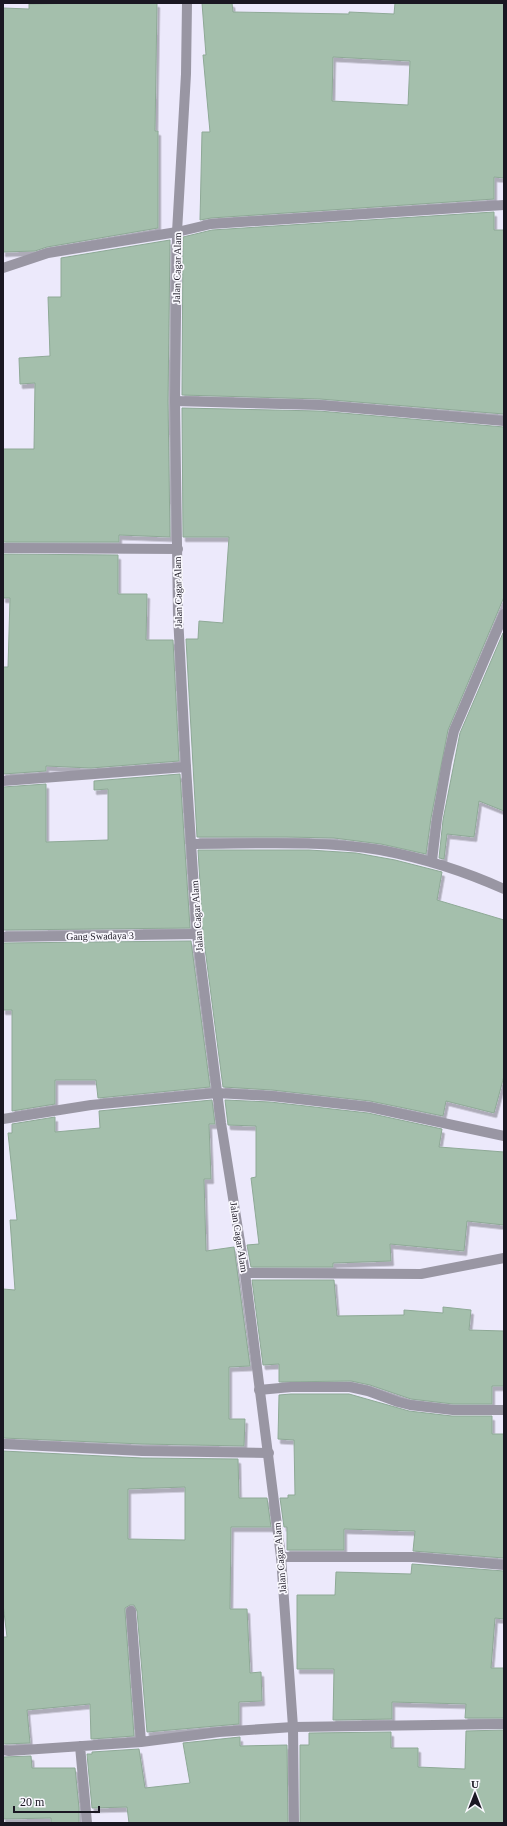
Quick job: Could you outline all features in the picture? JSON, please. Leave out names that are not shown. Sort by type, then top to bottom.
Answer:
[{"type":"street","name":"Jalan Cagar Alam","points":[[187,3],[186,74],[177,232],[175,401],[178,616],[186,767],[197,934],[217,1093],[245,1273],[281,1557],[293,1727],[294,1823]]},
{"type":"street","points":[[3,268],[48,253],[177,232],[212,224],[504,206]]},
{"type":"street","points":[[175,401],[319,405],[504,420]]},
{"type":"street","points":[[3,548],[178,549]]},
{"type":"street","points":[[432,861],[437,819],[454,731],[504,614]]},
{"type":"street","points":[[3,781],[186,767]]},
{"type":"street","points":[[192,844],[342,845],[380,850],[432,861],[504,888]]},
{"type":"street","name":"Gang Swadaya 3","points":[[3,937],[197,934]]},
{"type":"street","points":[[3,1120],[91,1105],[217,1093],[271,1096],[369,1107],[504,1136]]},
{"type":"street","points":[[245,1273],[421,1274],[504,1258]]},
{"type":"street","points":[[259,1390],[291,1387],[350,1387],[368,1391],[410,1405],[453,1410],[504,1410]]},
{"type":"street","points":[[3,1444],[142,1451],[269,1453]]},
{"type":"street","points":[[281,1557],[413,1557],[504,1565]]},
{"type":"street","points":[[131,1612],[141,1742]]},
{"type":"street","points":[[3,1750],[9,1751],[141,1742],[204,1733],[293,1727],[504,1724]]},
{"type":"street","points":[[80,1746],[87,1823]]},
{"type":"building","points":[[157,3],[155,131],[158,131],[158,228],[47,247],[35,251],[3,252],[3,8],[29,9],[29,4]]},
{"type":"building","points":[[202,3],[232,3],[233,12],[349,14],[349,12],[394,14],[395,3],[504,3],[504,178],[494,177],[494,199],[211,218],[200,220],[202,132],[210,132],[203,55],[206,55]],"holes":[[[333,57],[410,61],[408,105],[332,101]]]},
{"type":"building","points":[[494,212],[494,230],[504,230],[504,414],[320,399],[182,395],[183,237],[212,230]]},
{"type":"building","points":[[170,240],[168,401],[170,537],[119,535],[119,542],[3,542],[3,449],[34,449],[35,383],[20,384],[19,358],[50,356],[48,297],[61,297],[61,258]]},
{"type":"building","points":[[182,408],[319,411],[504,427],[504,597],[448,730],[431,818],[426,854],[381,844],[334,838],[197,837],[186,639],[198,639],[199,621],[223,623],[229,537],[183,537]]},
{"type":"building","points":[[3,554],[118,555],[118,594],[147,594],[146,640],[173,640],[179,761],[91,768],[46,766],[46,771],[3,774],[3,667],[8,667],[10,598],[3,598]]},
{"type":"building","points":[[503,633],[504,811],[479,801],[474,837],[447,834],[444,859],[439,858],[443,820],[460,733]]},
{"type":"building","points":[[180,774],[190,928],[3,930],[3,787],[46,784],[46,842],[108,840],[108,789],[94,790],[94,781]]},
{"type":"building","points":[[198,850],[309,850],[356,853],[395,860],[442,872],[437,900],[504,920],[504,1076],[494,1113],[446,1101],[443,1116],[370,1101],[272,1090],[223,1087],[203,933]]},
{"type":"building","points":[[191,941],[210,1087],[98,1098],[96,1080],[55,1080],[55,1104],[12,1111],[12,1010],[3,1010],[3,943]]},
{"type":"building","points":[[212,1100],[215,1124],[209,1124],[211,1179],[204,1179],[206,1251],[234,1247],[250,1366],[229,1367],[229,1419],[245,1419],[244,1446],[142,1444],[3,1438],[3,1289],[15,1290],[10,1220],[17,1220],[8,1133],[12,1133],[12,1124],[55,1117],[55,1132],[100,1128],[99,1111]]},
{"type":"building","points":[[225,1100],[270,1102],[368,1113],[442,1129],[439,1147],[504,1152],[504,1225],[467,1221],[464,1251],[390,1244],[391,1261],[333,1263],[333,1267],[251,1267],[247,1245],[259,1244],[251,1178],[256,1177],[256,1126],[228,1125]]},
{"type":"building","points":[[252,1280],[334,1280],[337,1316],[404,1315],[404,1310],[443,1313],[443,1307],[471,1310],[469,1330],[504,1331],[504,1386],[492,1386],[492,1404],[453,1404],[411,1399],[370,1385],[351,1381],[279,1382],[279,1364],[263,1365]]},
{"type":"building","points":[[349,1394],[409,1411],[452,1416],[492,1416],[492,1434],[504,1434],[504,1558],[413,1551],[415,1531],[344,1529],[344,1550],[287,1550],[287,1527],[284,1527],[280,1498],[288,1498],[288,1495],[295,1495],[294,1440],[278,1439],[279,1395]]},
{"type":"building","points":[[3,1451],[142,1458],[238,1459],[239,1498],[267,1498],[271,1527],[231,1527],[230,1609],[247,1609],[250,1673],[261,1672],[262,1701],[239,1702],[239,1724],[147,1732],[137,1611],[134,1605],[130,1605],[125,1608],[125,1611],[134,1736],[91,1739],[90,1704],[27,1710],[30,1743],[3,1744],[3,1637],[7,1637],[3,1604]],"holes":[[[185,1487],[185,1540],[128,1539],[128,1489]]]},
{"type":"building","points":[[412,1564],[504,1571],[504,1619],[495,1618],[491,1668],[504,1668],[504,1718],[465,1718],[466,1704],[392,1702],[392,1719],[333,1720],[334,1669],[297,1669],[297,1595],[335,1595],[336,1572],[411,1574]]},
{"type":"building","points":[[504,1730],[504,1823],[300,1823],[300,1745],[309,1745],[309,1733],[391,1732],[391,1748],[418,1748],[418,1767],[465,1769],[466,1731]]},
{"type":"building","points":[[240,1737],[240,1746],[287,1745],[288,1823],[129,1823],[127,1807],[92,1808],[87,1754],[92,1754],[92,1752],[139,1749],[145,1788],[190,1783],[183,1743]]},
{"type":"building","points":[[31,1756],[32,1768],[75,1768],[79,1823],[51,1823],[51,1818],[3,1819],[3,1757]]}]
